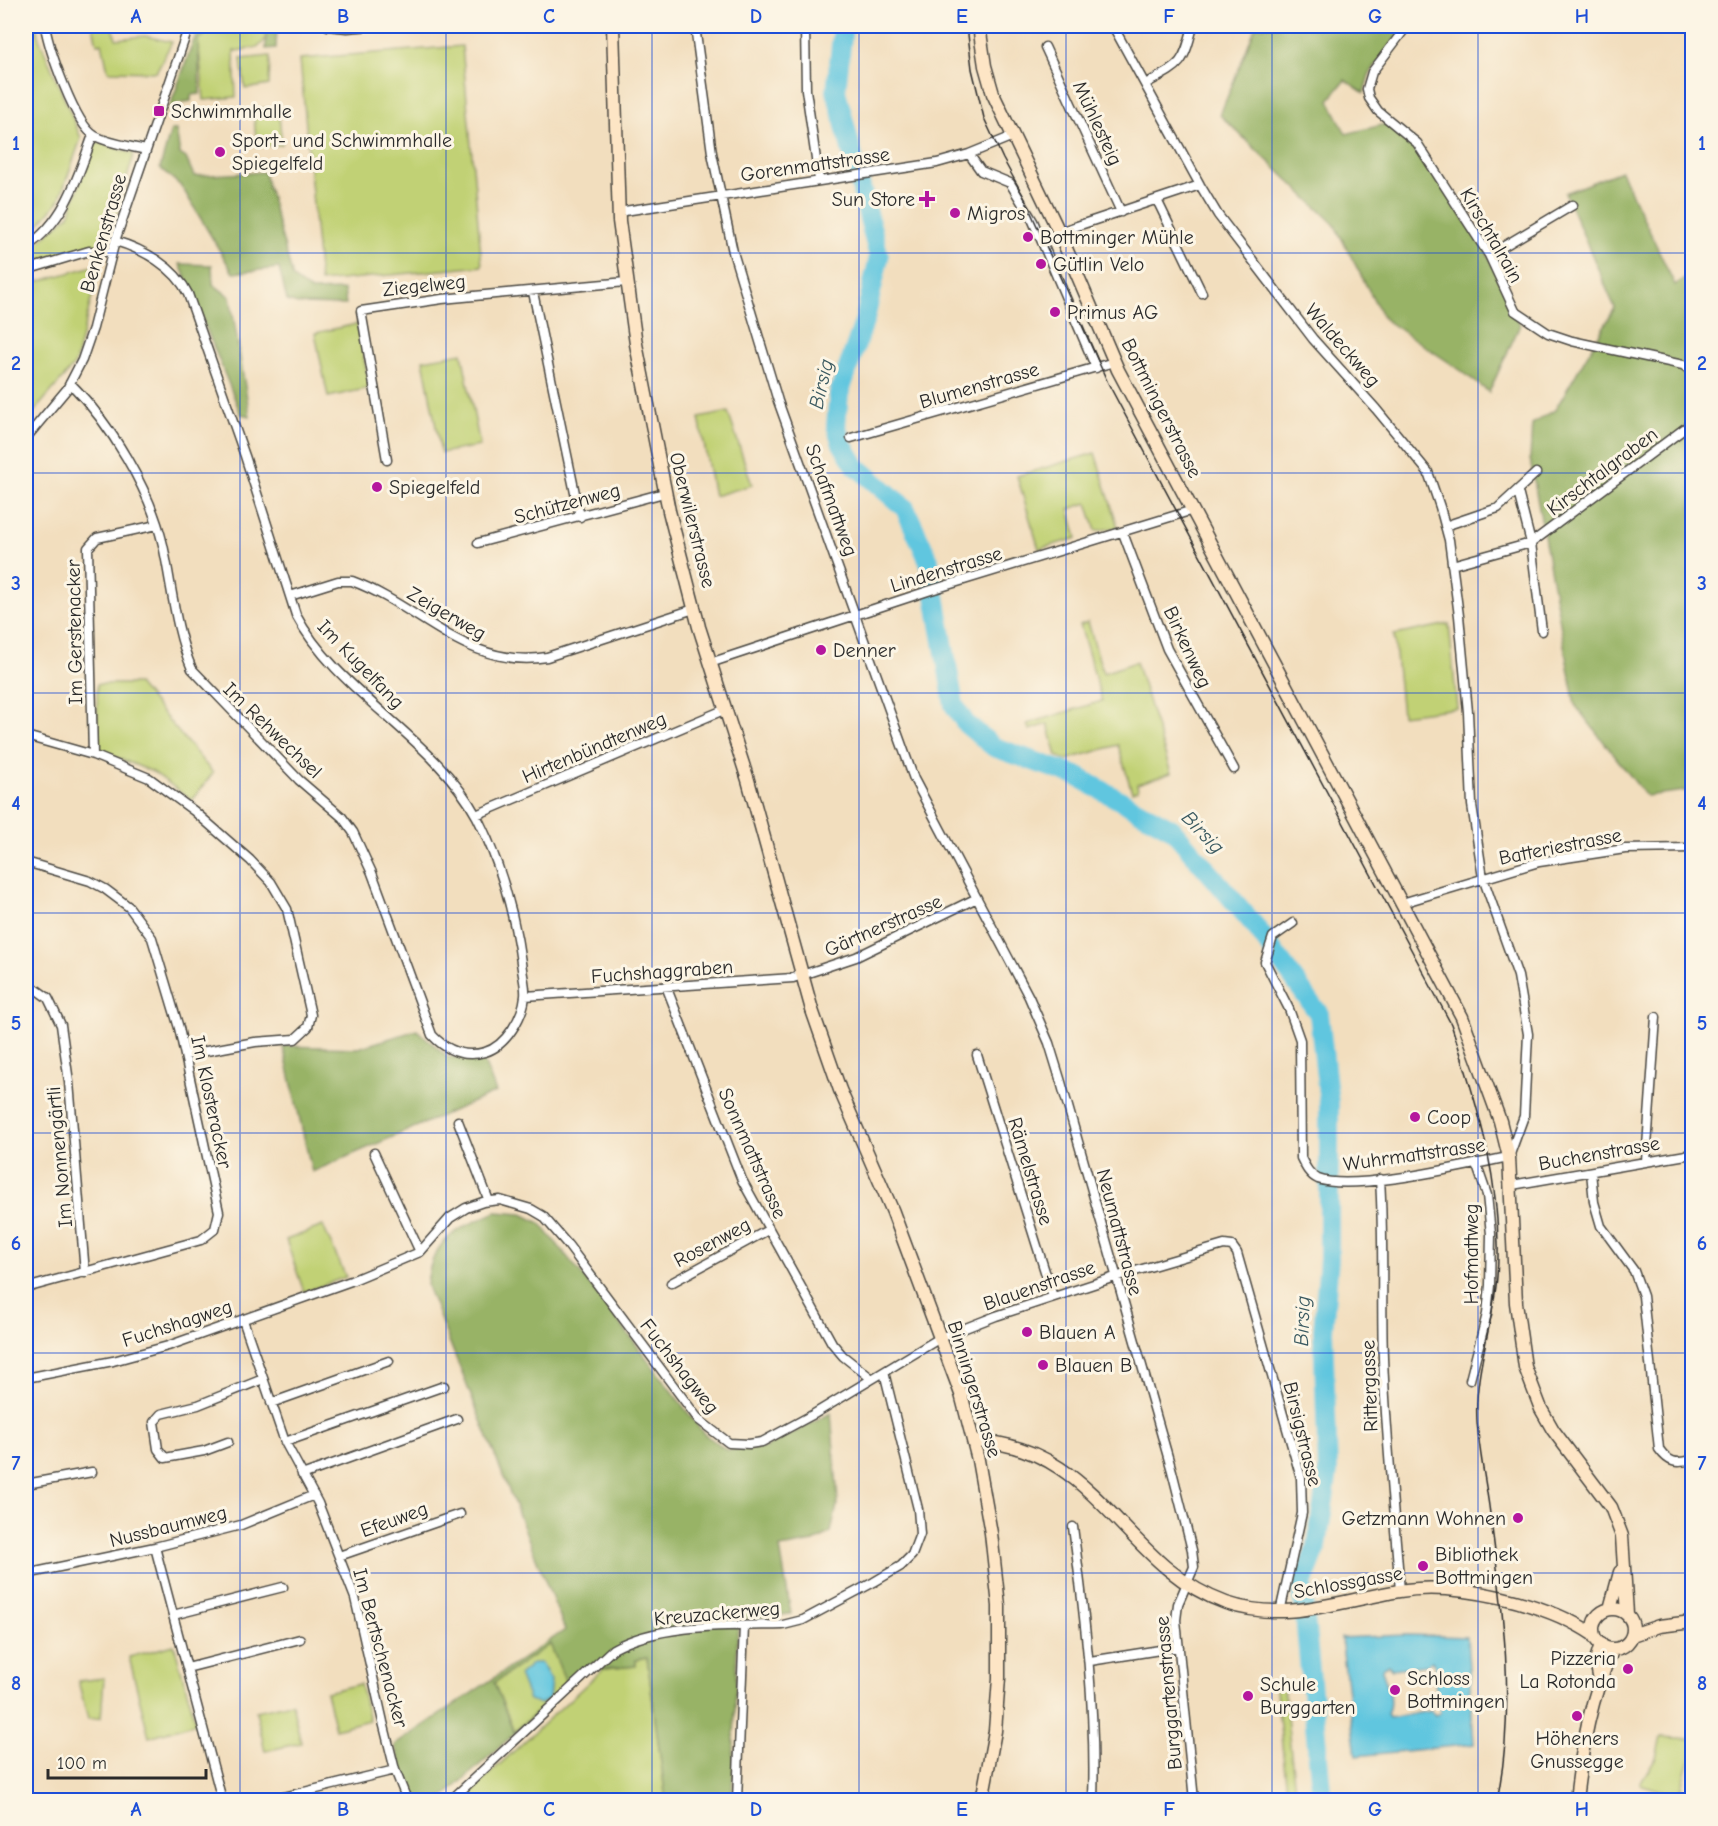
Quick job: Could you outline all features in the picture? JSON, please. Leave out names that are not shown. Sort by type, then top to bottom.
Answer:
[{"type":"main road","name":"Oberwilerstrasse","points":[[613,26],[618,212],[626,282],[664,493],[694,609],[748,780],[812,1010]]},
{"type":"main road","name":"Bottmingerstrasse","points":[[979,26],[988,80],[1059,232],[1114,362],[1462,1017],[1500,1120],[1509,1157],[1516,1303],[1525,1367],[1540,1409],[1552,1430],[1611,1507],[1622,1536],[1630,1617]]},
{"type":"main road","name":"Binningerstrasse","points":[[812,1010],[840,1090],[893,1212],[961,1394],[973,1441],[990,1533],[999,1606],[999,1678],[995,1731],[982,1800]]},
{"type":"main road","name":"Schlossgasse","points":[[973,1441],[992,1441],[1017,1447],[1050,1461],[1094,1494],[1154,1558],[1185,1584],[1227,1603],[1280,1612],[1312,1610],[1400,1591],[1447,1589],[1476,1592],[1567,1618],[1603,1643]]},
{"type":"main road","points":[[1603,1643],[1593,1628],[1598,1616],[1610,1609],[1624,1553]]},
{"type":"main road","points":[[1610,1609],[1659,1626]]},
{"type":"main road","name":"Schlossgasse","points":[[1567,1618],[1598,1616]]},
{"type":"main road","points":[[1630,1617],[1632,1635]]},
{"type":"main road","points":[[1603,1643],[1625,1645],[1632,1635],[1659,1626],[1692,1622]]},
{"type":"main road","points":[[1576,1800],[1587,1726],[1599,1676],[1596,1660],[1603,1643]]},
{"type":"street","points":[[45,26],[47,38],[79,115],[93,135],[146,150]]},
{"type":"street","name":"Benkenstrasse","points":[[26,438],[70,383],[82,360],[93,328],[115,241],[189,26]]},
{"type":"street","points":[[328,26],[347,28],[371,26]]},
{"type":"street","name":"Schafmattweg","points":[[695,26],[720,195],[758,341],[918,787],[977,898]]},
{"type":"street","points":[[806,26],[807,90],[819,180]]},
{"type":"street","name":"Waldeckweg","points":[[1113,26],[1218,215],[1313,339],[1376,409],[1428,472],[1445,526],[1452,565],[1468,712],[1472,805],[1483,878],[1518,976],[1528,1034],[1524,1116],[1509,1157]]},
{"type":"street","points":[[1145,84],[1182,62],[1192,26]]},
{"type":"street","name":"Kirschtalrain","points":[[1407,26],[1372,72],[1367,88],[1369,98],[1378,111],[1417,143],[1489,255],[1515,311],[1548,333],[1683,365],[1692,372]]},
{"type":"street","name":"Mühlesteig","points":[[1046,47],[1122,212]]},
{"type":"street","points":[[26,247],[36,240],[65,207],[93,135]]},
{"type":"street","name":"Gorenmattstrasse","points":[[618,212],[937,163],[969,154],[1013,136]]},
{"type":"street","name":"Bottmingerstrasse","points":[[969,154],[981,171],[1010,183],[1022,202],[1033,221],[1096,368]]},
{"type":"street","points":[[1059,232],[1200,185]]},
{"type":"street","points":[[1157,200],[1202,293]]},
{"type":"street","points":[[1489,255],[1573,205]]},
{"type":"street","name":"Im Kugelfang","points":[[115,241],[159,261],[185,288],[245,456],[290,596],[306,635],[452,780],[476,815],[502,874],[520,955],[525,996],[511,1032],[495,1049]]},
{"type":"street","points":[[26,270],[89,251],[112,252]]},
{"type":"street","name":"Ziegelweg","points":[[387,460],[361,311],[431,301],[626,282]]},
{"type":"street","points":[[533,292],[580,518]]},
{"type":"street","name":"Blumenstrasse","points":[[851,438],[1114,362]]},
{"type":"street","name":"Im Rehwechsel","points":[[70,383],[87,400],[129,464],[151,505],[182,646],[192,669],[231,713],[299,780],[342,817],[353,832],[388,916],[432,1035],[454,1051],[469,1054],[495,1049]]},
{"type":"street","name":"Kirschtalgraben","points":[[1452,565],[1531,543],[1692,423]]},
{"type":"street","points":[[1445,526],[1498,508],[1536,473]]},
{"type":"street","points":[[1518,492],[1531,543],[1542,631]]},
{"type":"street","name":"Schützenweg","points":[[478,543],[580,518],[664,493]]},
{"type":"street","name":"Lindenstrasse","points":[[710,663],[928,591],[1193,510]]},
{"type":"street","name":"Im Gerstenacker","points":[[93,755],[88,548],[97,538],[157,525]]},
{"type":"street","name":"Birkenweg","points":[[1123,533],[1167,649],[1234,770]]},
{"type":"street","name":"Zeigerweg","points":[[290,596],[338,581],[352,580],[486,654],[521,660],[545,658],[694,609]]},
{"type":"street","name":"Hirtenbündtenweg","points":[[476,815],[726,709]]},
{"type":"street","points":[[26,736],[93,755],[149,778],[194,811],[266,876],[287,909],[311,1015],[308,1027],[291,1040],[255,1042],[185,1055]]},
{"type":"street","name":"Batteriestrasse","points":[[1402,903],[1539,862],[1625,849],[1692,848]]},
{"type":"street","name":"Im Klosteracker","points":[[26,862],[90,881],[123,902],[137,916],[152,938],[159,954],[185,1055],[219,1212],[215,1228],[201,1240],[26,1288]]},
{"type":"street","name":"Gärtnerstrasse","points":[[801,976],[856,957],[977,898]]},
{"type":"street","name":"Neumattstrasse","points":[[977,898],[1029,997],[1049,1043],[1172,1471],[1192,1550],[1194,1567],[1185,1584]]},
{"type":"street","name":"Wuhrmattstrasse","points":[[1293,923],[1273,937],[1265,963],[1289,1009],[1300,1040],[1301,1158],[1309,1173],[1318,1179],[1350,1184],[1509,1157]]},
{"type":"street","name":"Fuchshaggraben","points":[[525,996],[777,981],[801,976]]},
{"type":"street","name":"Im Nonnengärtli","points":[[26,982],[48,998],[61,1025],[69,1082],[85,1273]]},
{"type":"street","name":"Sonnmattstrasse","points":[[666,986],[742,1180],[768,1230],[831,1343],[872,1379]]},
{"type":"street","points":[[1646,1161],[1656,1017]]},
{"type":"street","name":"Rämelstrasse","points":[[977,1055],[1053,1297]]},
{"type":"street","points":[[458,1120],[489,1201]]},
{"type":"street","points":[[374,1153],[420,1252]]},
{"type":"street","name":"Buchenstrasse","points":[[1512,1185],[1692,1154]]},
{"type":"street","name":"Hofmattweg","points":[[1470,1380],[1487,1314],[1490,1285],[1491,1234],[1487,1195],[1476,1163]]},
{"type":"street","points":[[1591,1172],[1601,1226],[1634,1271],[1643,1296],[1659,1449],[1667,1459],[1677,1464],[1692,1460]]},
{"type":"street","name":"Rittergasse","points":[[1380,1179],[1384,1237],[1386,1409],[1400,1591]]},
{"type":"street","name":"Fuchshagweg","points":[[26,1378],[113,1361],[243,1320],[378,1271],[420,1252],[450,1218],[466,1208],[489,1201],[512,1202],[543,1216],[699,1420],[729,1443],[762,1442],[940,1338]]},
{"type":"street","name":"Rosenweg","points":[[671,1283],[768,1230]]},
{"type":"street","name":"Birsigstrasse","points":[[1115,1277],[1224,1245],[1232,1246],[1238,1252],[1300,1478],[1302,1513],[1280,1612]]},
{"type":"street","name":"Blauenstrasse","points":[[940,1338],[1115,1277]]},
{"type":"street","name":"Im Bertschenacker","points":[[243,1320],[285,1442],[314,1495],[355,1598],[395,1770],[407,1800]]},
{"type":"street","points":[[271,1403],[389,1361]]},
{"type":"street","name":"Kreuzackerweg","points":[[451,1800],[613,1650],[633,1638],[656,1633],[783,1625],[803,1620],[901,1566],[912,1555],[920,1534],[918,1509],[884,1372]]},
{"type":"street","points":[[228,1442],[204,1451],[165,1458],[160,1454],[154,1422],[160,1414],[198,1405],[263,1379]]},
{"type":"street","points":[[285,1442],[444,1386]]},
{"type":"street","points":[[302,1475],[457,1419]]},
{"type":"street","points":[[26,1484],[92,1472]]},
{"type":"street","name":"Nussbaumweg","points":[[26,1574],[155,1547],[241,1525],[314,1495]]},
{"type":"street","name":"Efeuweg","points":[[339,1556],[460,1514]]},
{"type":"street","points":[[1073,1527],[1090,1661],[1095,1740],[1093,1800]]},
{"type":"street","points":[[155,1547],[222,1800]]},
{"type":"street","name":"Burggartenstrasse","points":[[1185,1584],[1176,1620],[1194,1800]]},
{"type":"street","points":[[172,1615],[283,1587]]},
{"type":"street","points":[[737,1800],[744,1626]]},
{"type":"street","points":[[187,1668],[300,1639]]},
{"type":"street","points":[[1090,1661],[1179,1647]]},
{"type":"street","points":[[271,1800],[395,1770]]},
{"type":"green space","points":[[26,26],[36,26],[38,36],[81,138],[59,201],[26,239]]},
{"type":"green space","points":[[93,26],[113,26],[116,39],[145,36],[172,42],[156,72],[108,71],[102,43],[97,44]]},
{"type":"green space","points":[[199,26],[208,26],[204,36],[198,39],[200,94],[191,95],[191,101],[176,103],[175,113],[168,112]]},
{"type":"green space","points":[[208,26],[257,26],[266,35],[265,40],[258,46],[234,51],[236,97],[204,100],[198,39],[204,35]]},
{"type":"green space","points":[[257,26],[277,26],[276,48],[266,49],[266,35]]},
{"type":"green space","points":[[1256,26],[1405,26],[1369,75],[1364,93],[1345,80],[1329,100],[1346,134],[1386,124],[1423,154],[1485,249],[1520,325],[1489,392],[1384,319],[1334,224],[1220,115]]},
{"type":"green space","points":[[462,46],[482,266],[320,282],[300,59]]},
{"type":"green space","points":[[270,56],[269,85],[245,89],[241,59]]},
{"type":"green space","points":[[278,107],[282,144],[257,147],[253,109]]},
{"type":"green space","points":[[171,130],[176,130],[180,154],[186,158],[194,176],[264,172],[293,278],[311,291],[344,290],[346,305],[298,304],[287,301],[279,268],[233,273],[182,187],[160,168]]},
{"type":"green space","points":[[95,141],[134,154],[108,242],[26,265],[26,253],[69,215]]},
{"type":"green space","points":[[1621,171],[1675,285],[1692,274],[1692,790],[1646,796],[1575,705],[1530,459],[1532,424],[1555,410],[1615,308],[1565,193]]},
{"type":"green space","points":[[100,264],[75,364],[26,421],[26,285]]},
{"type":"green space","points":[[180,264],[212,265],[213,284],[230,297],[250,416],[241,414]]},
{"type":"green space","points":[[357,324],[370,388],[328,397],[315,333]]},
{"type":"green space","points":[[462,353],[480,446],[441,453],[423,360]]},
{"type":"green space","points":[[728,412],[752,485],[714,496],[699,418]]},
{"type":"green space","points":[[1095,453],[1118,527],[1096,531],[1087,503],[1069,509],[1077,538],[1039,549],[1017,476]]},
{"type":"green space","points":[[1088,622],[1103,673],[1136,662],[1171,773],[1137,784],[1138,790],[1132,792],[1118,745],[1066,760],[1057,756],[1048,724],[1029,730],[1027,724],[1102,701],[1080,625]]},
{"type":"green space","points":[[1449,624],[1457,708],[1402,715],[1394,635]]},
{"type":"green space","points":[[97,684],[138,684],[213,773],[192,800],[153,772],[98,750]]},
{"type":"green space","points":[[417,1030],[448,1057],[483,1059],[496,1092],[312,1172],[283,1046],[358,1048]]},
{"type":"green space","points":[[496,1212],[522,1214],[540,1223],[603,1301],[704,1434],[727,1450],[765,1448],[831,1413],[838,1501],[831,1532],[814,1542],[780,1548],[791,1614],[738,1619],[732,1800],[666,1800],[647,1658],[636,1660],[636,1666],[603,1669],[593,1663],[445,1796],[428,1801],[412,1798],[395,1745],[565,1630],[427,1286],[429,1270],[434,1257],[448,1238],[469,1224]],"holes":[[[550,1644],[567,1685],[514,1732],[494,1683]]]},
{"type":"green space","points":[[323,1226],[346,1277],[304,1292],[286,1240]]},
{"type":"green space","points":[[550,1644],[568,1685],[515,1733],[494,1683]]},
{"type":"green space","points":[[174,1645],[196,1723],[149,1737],[129,1657]]},
{"type":"green space","points":[[647,1658],[666,1800],[461,1800],[603,1669],[636,1666],[636,1660]]},
{"type":"green space","points":[[104,1678],[101,1718],[88,1719],[78,1681]]},
{"type":"green space","points":[[1283,1680],[1296,1800],[1288,1800],[1275,1681]]},
{"type":"green space","points":[[360,1684],[369,1720],[335,1729],[326,1692]]},
{"type":"green space","points":[[292,1703],[301,1743],[265,1751],[256,1711]]},
{"type":"green space","points":[[1661,1737],[1692,1739],[1692,1753],[1679,1796],[1640,1784],[1656,1758]]},
{"type":"water","points":[[1406,1635],[1467,1637],[1474,1744],[1356,1756],[1341,1638]],"holes":[[[1432,1661],[1436,1666],[1434,1676],[1440,1713],[1435,1715],[1431,1711],[1389,1718],[1387,1714],[1390,1697],[1383,1667],[1388,1665],[1392,1669],[1427,1665]]]},
{"type":"water","points":[[533,1663],[541,1663],[551,1680],[549,1698],[541,1704],[529,1700],[519,1675]]},
{"type":"waterway","name":"Birsig","points":[[843,26],[836,91],[879,257],[865,319],[839,394],[836,425],[842,444],[856,466],[905,508],[929,561],[954,705],[966,724],[994,747],[1076,776],[1172,829],[1256,927],[1319,1014],[1329,1104],[1329,1258],[1323,1331],[1328,1471],[1317,1546],[1302,1585],[1322,1800]]},
{"type":"tram line","points":[[967,26],[972,69],[984,118],[1023,195],[1108,383],[1451,1024],[1471,1086],[1487,1148],[1497,1212],[1497,1277],[1478,1385],[1477,1403],[1478,1432],[1503,1616],[1507,1691],[1503,1764],[1497,1800]]},
{"type":"place","name":"Schwimmhalle","points":[[159,111]]},
{"type":"place","name":"Sport- und Schwimmhalle Spiegelfeld","points":[[220,152]]},
{"type":"place","name":"Sun Store","points":[[927,199]]},
{"type":"place","name":"Migros","points":[[955,213]]},
{"type":"place","name":"Bottminger Mühle","points":[[1028,237]]},
{"type":"place","name":"Gütlin Velo","points":[[1041,264]]},
{"type":"place","name":"Primus AG","points":[[1055,312]]},
{"type":"place","name":"Spiegelfeld","points":[[377,487]]},
{"type":"place","name":"Denner","points":[[821,650]]},
{"type":"place","name":"Coop","points":[[1415,1117]]},
{"type":"place","name":"Blauen A","points":[[1027,1332]]},
{"type":"place","name":"Blauen B","points":[[1043,1365]]},
{"type":"place","name":"Getzmann Wohnen","points":[[1518,1518]]},
{"type":"place","name":"Bibliothek Bottmingen","points":[[1423,1566]]},
{"type":"place","name":"Pizzeria La Rotonda","points":[[1628,1669]]},
{"type":"place","name":"Schloss Bottmingen","points":[[1395,1690]]},
{"type":"place","name":"Schule Burggarten","points":[[1248,1696]]},
{"type":"place","name":"Höheners Gnussegge","points":[[1577,1716]]}]
